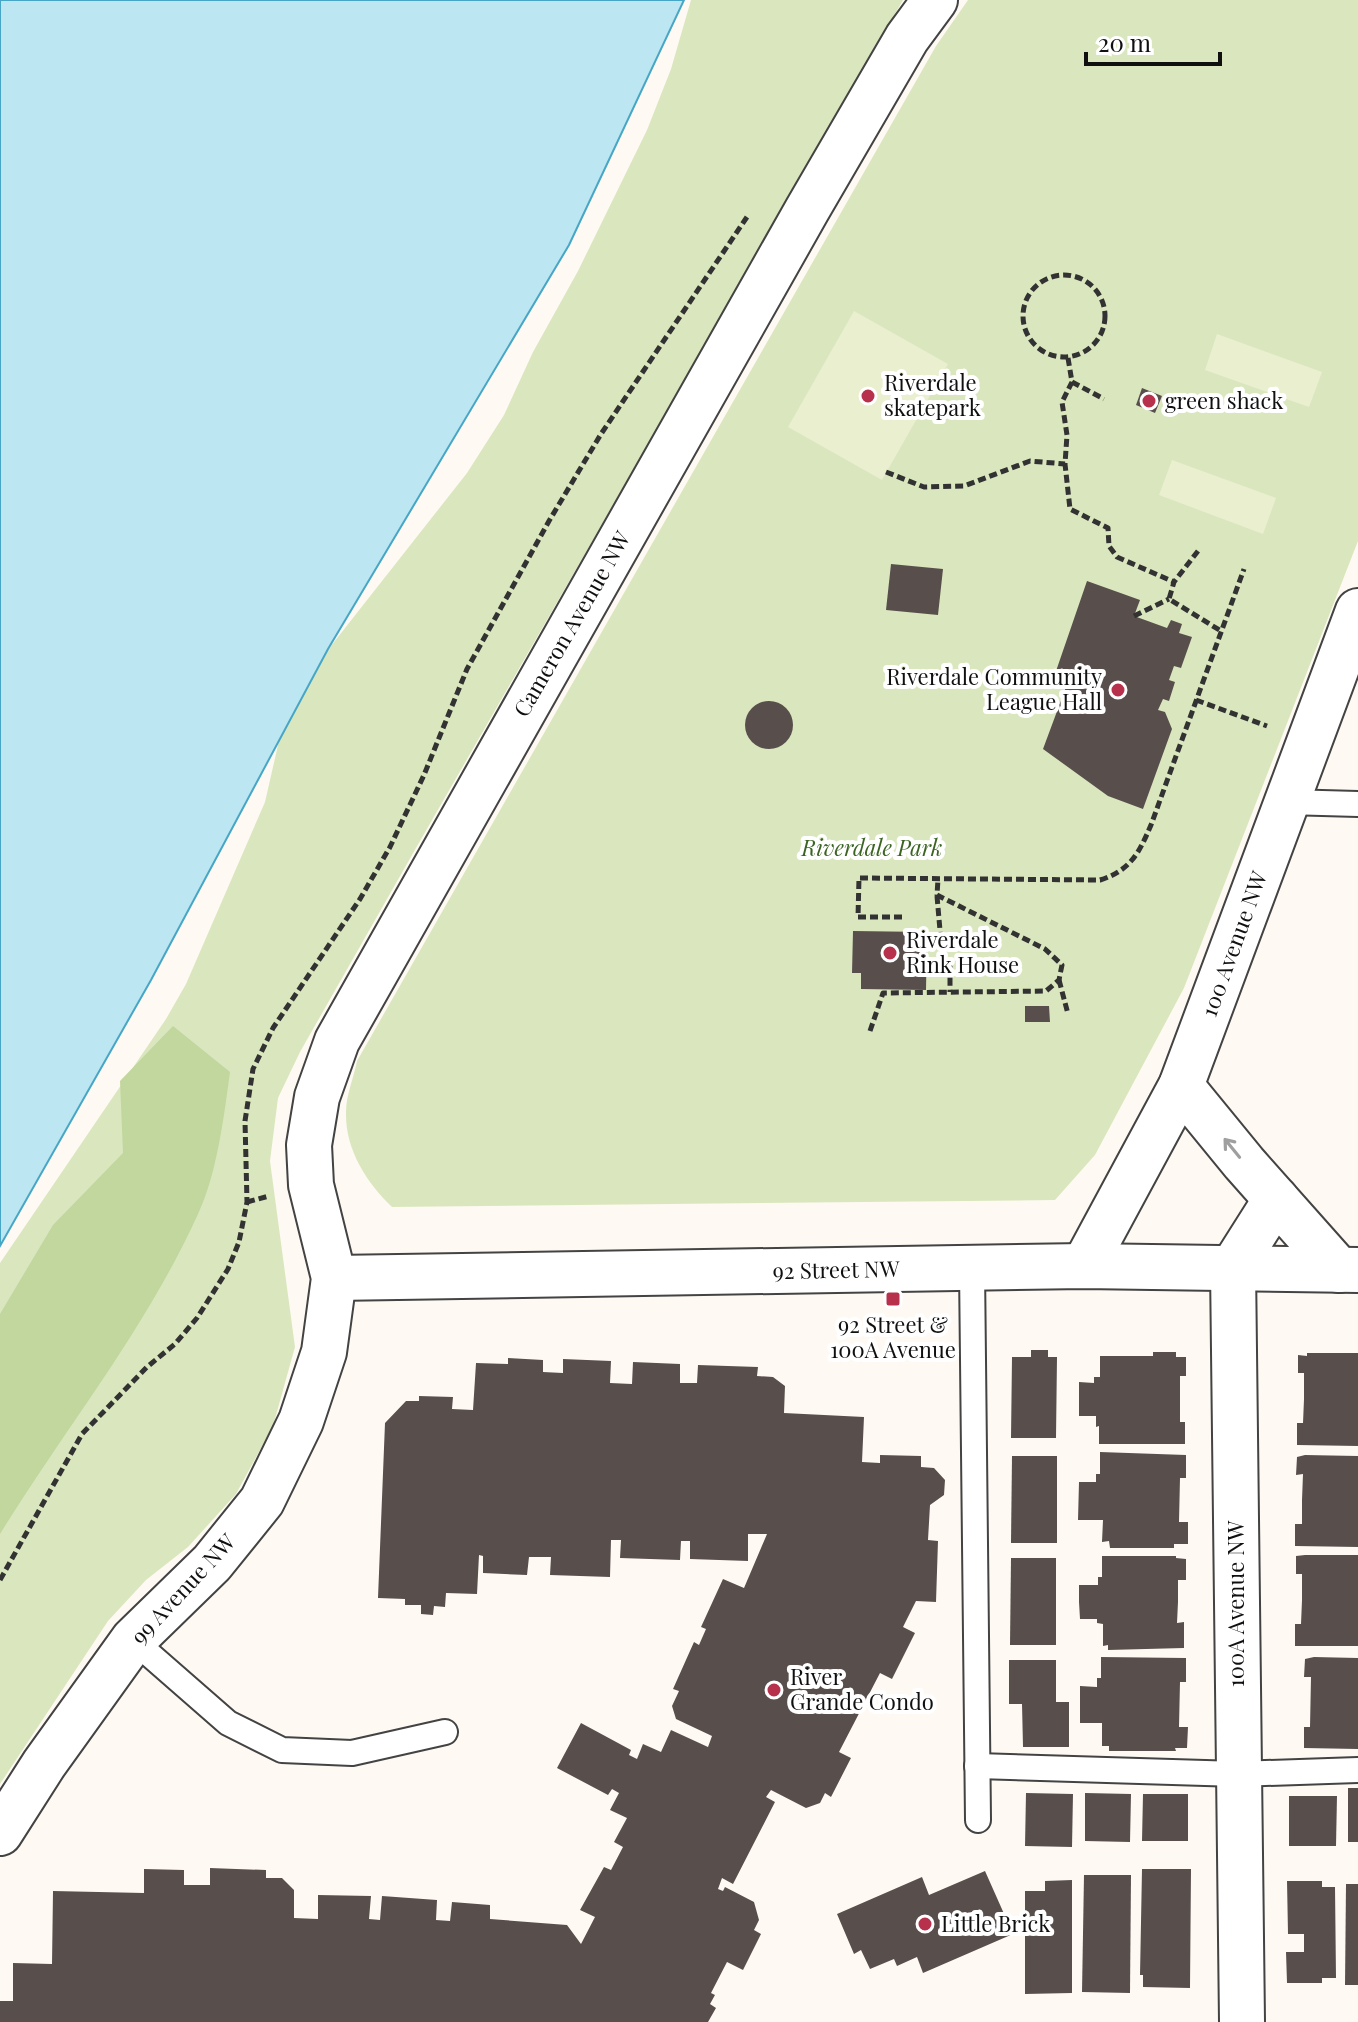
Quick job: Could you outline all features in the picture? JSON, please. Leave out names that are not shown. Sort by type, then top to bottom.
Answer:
[{"type":"street","name":"Cameron Avenue NW","points":[[334,1278],[311,1185],[309,1145],[317,1097],[337,1041],[807,210],[907,38],[935,0]]},
{"type":"street","name":"100 Avenue NW","points":[[1084,1266],[1181,1086],[1358,611]]},
{"type":"street","name":"92 Street NW","points":[[1181,1086],[1276,1199],[1349,1270]]},
{"type":"street","points":[[1233,1267],[1276,1199]]},
{"type":"street","name":"92 Street NW","points":[[334,1278],[1084,1266],[1349,1270]]},
{"type":"street","name":"100A Avenue NW","points":[[1233,1267],[1242,2022]]},
{"type":"street","name":"99 Avenue NW","points":[[0,1833],[44,1764],[133,1640],[212,1563],[262,1501],[301,1421],[324,1352],[334,1278]]},
{"type":"lane","points":[[1286,802],[1358,804]]},
{"type":"lane","points":[[972,1268],[978,1820]]},
{"type":"lane","points":[[133,1640],[228,1723],[282,1750],[352,1753],[445,1732]]},
{"type":"lane","points":[[977,1766],[1238,1774],[1358,1770]]},
{"type":"path","points":[[1054,276],[1077,277],[1087,282],[1096,290],[1106,314],[1100,338],[1081,355],[1068,358],[1054,357],[1041,351],[1024,328],[1026,300],[1034,288],[1054,276]]},
{"type":"path","points":[[1068,358],[1072,382],[1062,402],[1067,435],[1065,464],[1070,509],[1108,528],[1109,546],[1117,557],[1174,582]]},
{"type":"path","points":[[1072,382],[1104,399]]},
{"type":"path","points":[[886,472],[924,487],[964,486],[1030,461],[1065,464]]},
{"type":"path","points":[[1134,616],[1169,599],[1174,582],[1198,551]]},
{"type":"path","points":[[902,917],[858,917],[859,878],[1100,880],[1117,875],[1141,849],[1244,569]]},
{"type":"path","points":[[1169,599],[1221,631]]},
{"type":"path","points":[[1196,700],[1274,728]]},
{"type":"path","points":[[938,879],[942,953],[950,967],[950,992]]},
{"type":"path","points":[[937,895],[1045,949],[1062,965],[1059,980],[1068,1014]]},
{"type":"path","points":[[870,1031],[883,993],[1046,991],[1059,980]]},
{"type":"green space","points":[[691,0],[903,0],[416,848],[300,1052],[278,1098],[270,1161],[295,1347],[273,1426],[236,1494],[188,1547],[146,1580],[108,1621],[0,1784],[0,1263],[166,1019],[186,984],[265,802],[283,723],[323,656],[467,473],[504,415],[647,130],[671,69]]},
{"type":"green space","name":"Riverdale Park","points":[[968,0],[1358,0],[1358,541],[1184,988],[1095,1155],[1055,1200],[392,1207],[366,1176],[349,1139],[346,1106],[357,1061],[936,46]]},
{"type":"green space","name":"Riverdale skatepark","points":[[854,311],[948,364],[882,480],[788,427]]},
{"type":"green space","points":[[1217,334],[1322,372],[1309,407],[1205,370]]},
{"type":"green space","points":[[1172,460],[1276,498],[1263,534],[1159,495]]},
{"type":"green space","points":[[173,1026],[230,1072],[219,1144],[205,1198],[177,1256],[130,1338],[0,1534],[0,1314],[53,1225],[123,1153],[120,1081]]},
{"type":"water","points":[[0,0],[684,0],[569,245],[328,649],[151,980],[0,1246]]},
{"type":"building","name":"green shack","points":[[1142,388],[1162,396],[1155,413],[1136,405]]},
{"type":"building","points":[[891,564],[943,569],[938,615],[886,610]]},
{"type":"building","name":"Riverdale Community League Hall","points":[[1087,581],[1140,600],[1134,616],[1167,628],[1171,620],[1182,624],[1179,633],[1192,637],[1181,668],[1174,666],[1169,680],[1175,682],[1169,701],[1163,699],[1158,710],[1165,712],[1172,729],[1143,809],[1108,796],[1043,749],[1069,679],[1055,674]]},
{"type":"building","points":[[769,701],[786,708],[793,725],[786,742],[769,749],[752,742],[745,725],[752,708]]},
{"type":"building","name":"Riverdale Rink House","points":[[853,931],[927,932],[926,990],[861,989],[861,973],[852,973]]},
{"type":"building","points":[[1025,1006],[1049,1006],[1050,1022],[1025,1022]]},
{"type":"building","points":[[1031,1350],[1048,1350],[1048,1357],[1057,1357],[1056,1438],[1011,1438],[1012,1357],[1031,1357]]},
{"type":"building","points":[[1153,1352],[1176,1352],[1176,1357],[1186,1357],[1186,1376],[1180,1376],[1180,1422],[1185,1422],[1185,1444],[1099,1444],[1096,1416],[1079,1416],[1079,1382],[1094,1383],[1094,1377],[1100,1377],[1100,1356],[1153,1356]]},
{"type":"building","points":[[1307,1353],[1358,1353],[1358,1446],[1297,1445],[1297,1423],[1303,1423],[1304,1399],[1304,1373],[1298,1373],[1298,1355],[1307,1356]]},
{"type":"building","name":"River Grande Condo","points":[[508,1358],[543,1360],[543,1372],[563,1373],[563,1359],[611,1361],[610,1383],[632,1384],[633,1362],[680,1364],[680,1383],[697,1383],[698,1365],[758,1367],[757,1376],[773,1377],[785,1386],[784,1413],[864,1417],[862,1462],[880,1463],[880,1455],[921,1456],[921,1467],[934,1468],[945,1480],[944,1495],[930,1505],[928,1540],[938,1541],[936,1602],[916,1601],[903,1627],[915,1633],[892,1679],[880,1673],[839,1752],[851,1758],[831,1797],[825,1793],[820,1803],[806,1808],[771,1790],[766,1797],[775,1802],[733,1884],[722,1878],[718,1889],[723,1891],[725,1887],[754,1902],[759,1920],[754,1930],[761,1934],[743,1970],[727,1962],[711,1993],[715,1995],[710,2004],[716,2008],[708,2022],[0,2022],[0,2001],[13,2001],[13,1963],[52,1964],[53,1891],[144,1893],[144,1869],[184,1870],[184,1885],[210,1885],[210,1868],[266,1870],[266,1878],[282,1878],[294,1890],[294,1918],[318,1919],[318,1895],[371,1896],[369,1919],[380,1920],[382,1896],[437,1900],[436,1920],[450,1921],[452,1902],[490,1905],[490,1919],[567,1925],[581,1944],[595,1917],[580,1910],[604,1867],[611,1870],[623,1847],[614,1842],[627,1818],[610,1810],[619,1793],[612,1789],[608,1795],[557,1768],[581,1723],[631,1750],[629,1755],[637,1759],[643,1744],[661,1752],[671,1730],[708,1747],[712,1736],[676,1719],[672,1706],[679,1691],[673,1689],[694,1642],[699,1645],[706,1629],[701,1627],[723,1579],[744,1588],[767,1534],[748,1534],[748,1561],[690,1559],[690,1541],[681,1541],[680,1560],[620,1558],[621,1540],[611,1540],[610,1577],[550,1575],[551,1557],[529,1557],[527,1575],[483,1573],[483,1556],[479,1555],[477,1594],[446,1593],[445,1607],[434,1606],[433,1615],[421,1614],[421,1605],[405,1605],[405,1599],[378,1598],[385,1423],[406,1401],[419,1401],[419,1396],[453,1397],[452,1409],[473,1410],[476,1363],[508,1364]]},
{"type":"building","points":[[1100,1452],[1186,1455],[1186,1478],[1180,1478],[1179,1522],[1188,1522],[1188,1544],[1174,1544],[1174,1548],[1110,1548],[1109,1541],[1102,1542],[1103,1520],[1078,1520],[1079,1482],[1096,1482],[1096,1474],[1100,1474]]},
{"type":"building","points":[[1012,1456],[1057,1456],[1057,1543],[1011,1543]]},
{"type":"building","points":[[1358,1456],[1358,1547],[1295,1546],[1295,1524],[1302,1524],[1303,1474],[1296,1475],[1297,1457]]},
{"type":"building","points":[[1358,1555],[1358,1646],[1295,1646],[1295,1624],[1301,1624],[1302,1600],[1302,1574],[1296,1574],[1296,1556]]},
{"type":"building","points":[[1102,1556],[1176,1556],[1186,1559],[1186,1580],[1178,1580],[1177,1623],[1184,1622],[1184,1648],[1108,1650],[1108,1645],[1103,1646],[1103,1624],[1097,1623],[1097,1619],[1080,1619],[1079,1602],[1079,1585],[1098,1585],[1098,1577],[1102,1577]]},
{"type":"building","points":[[1011,1558],[1056,1558],[1056,1645],[1010,1645]]},
{"type":"building","points":[[1101,1657],[1186,1658],[1186,1682],[1180,1682],[1179,1727],[1188,1727],[1187,1748],[1175,1748],[1176,1751],[1109,1751],[1109,1746],[1102,1746],[1102,1723],[1080,1723],[1080,1686],[1097,1687],[1097,1678],[1101,1678]]},
{"type":"building","points":[[1358,1658],[1358,1749],[1304,1748],[1304,1727],[1310,1727],[1311,1677],[1304,1677],[1305,1659]]},
{"type":"building","points":[[1009,1660],[1056,1660],[1056,1702],[1069,1702],[1069,1747],[1023,1747],[1022,1704],[1009,1704]]},
{"type":"building","points":[[1348,1788],[1358,1788],[1358,1842],[1348,1842]]},
{"type":"building","points":[[1026,1793],[1073,1794],[1072,1847],[1025,1846]]},
{"type":"building","points":[[1085,1793],[1131,1794],[1130,1842],[1085,1841]]},
{"type":"building","points":[[1143,1794],[1188,1794],[1188,1841],[1142,1841]]},
{"type":"building","points":[[1289,1796],[1337,1796],[1336,1846],[1289,1846]]},
{"type":"building","points":[[1142,1869],[1191,1869],[1190,1988],[1143,1987],[1143,1975],[1140,1975]]},
{"type":"building","name":"Little Brick","points":[[985,1871],[1013,1934],[923,1973],[917,1957],[897,1966],[894,1959],[870,1969],[861,1950],[854,1954],[837,1914],[922,1877],[929,1895]]},
{"type":"building","points":[[1084,1875],[1131,1875],[1130,1993],[1082,1992]]},
{"type":"building","points":[[1072,1880],[1072,1993],[1025,1994],[1025,1891],[1045,1891],[1045,1881]]},
{"type":"building","points":[[1287,1881],[1322,1881],[1322,1887],[1335,1887],[1336,1978],[1322,1978],[1322,1983],[1287,1983],[1286,1952],[1304,1952],[1304,1934],[1288,1934]]},
{"type":"building","points":[[1346,1884],[1358,1884],[1358,1985],[1345,1985]]},
{"type":"place","name":"Riverdale skatepark","points":[[868,396]]},
{"type":"place","name":"green shack","points":[[1149,401]]},
{"type":"place","name":"Riverdale Community League Hall","points":[[1118,690]]},
{"type":"place","name":"Riverdale Rink House","points":[[890,953]]},
{"type":"place","name":"92 Street & 100A Avenue","points":[[893,1299]]},
{"type":"place","name":"River Grande Condo","points":[[774,1690]]},
{"type":"place","name":"Little Brick","points":[[925,1924]]}]
